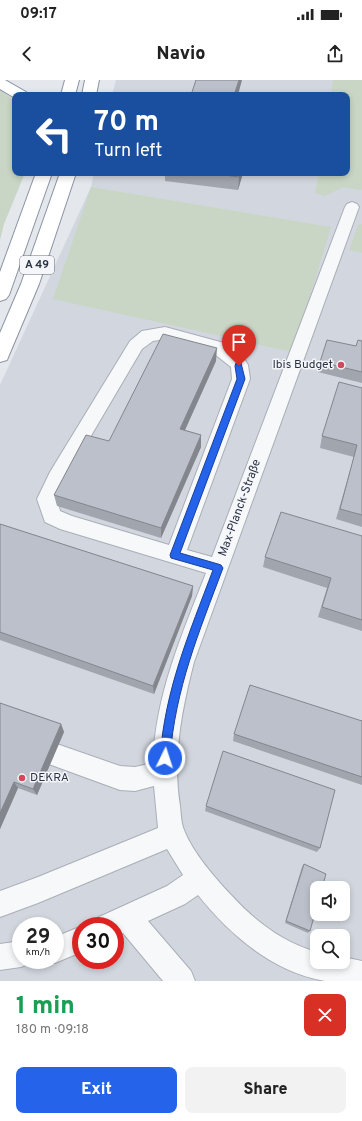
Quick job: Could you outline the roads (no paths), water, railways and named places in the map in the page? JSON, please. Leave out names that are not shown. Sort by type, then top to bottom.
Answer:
[{"type":"highway","points":[[69,92],[72,80]]},
{"type":"highway","points":[[90,92],[92,80]]},
{"type":"highway","points":[[0,83],[16,92]]},
{"type":"highway","points":[[25,228],[35,176]]},
{"type":"highway","name":"A 49","points":[[0,295],[43,176]]},
{"type":"highway","name":"A 49","points":[[0,355],[30,284],[67,176]]},
{"type":"street","name":"Max-Planck-Straße","points":[[352,207],[183,662],[173,698],[167,730],[164,772],[167,803],[173,834],[201,878],[230,914],[251,932],[280,951],[304,961],[362,975]]},
{"type":"street","points":[[175,555],[241,379],[239,366],[228,354],[218,347],[165,333],[148,335],[136,345],[57,477],[47,500],[52,516],[67,523],[218,568]]},
{"type":"street","points":[[54,756],[96,784],[113,784],[164,772]]},
{"type":"street","points":[[0,904],[38,890],[173,834]]},
{"type":"street","points":[[124,919],[176,895],[201,878]]},
{"type":"street","points":[[124,928],[181,981]]},
{"type":"street","points":[[0,957],[12,955]]},
{"type":"place","name":"Ibis Budget","points":[[341,365]]},
{"type":"place","name":"DEKRA","points":[[22,778]]}]
